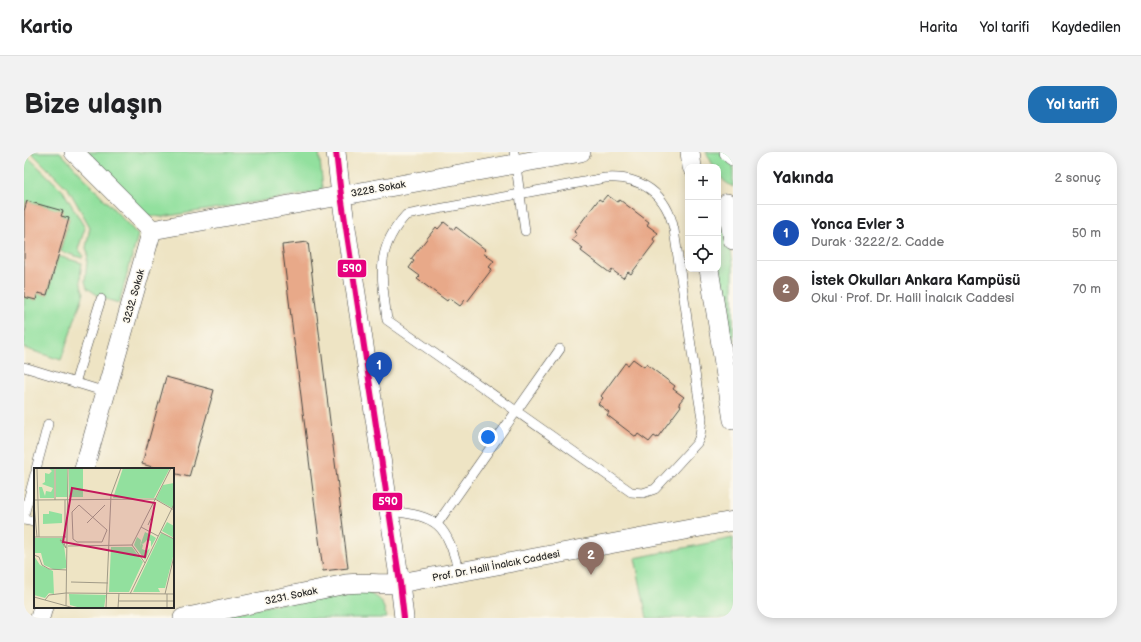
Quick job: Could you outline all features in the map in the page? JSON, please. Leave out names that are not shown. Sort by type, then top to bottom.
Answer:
[{"type":"street","points":[[74,152],[152,230]]},
{"type":"street","points":[[336,152],[341,195],[404,618]]},
{"type":"street","name":"3228. Sokak","points":[[152,230],[341,195],[515,158],[581,152]]},
{"type":"street","points":[[690,152],[692,164]]},
{"type":"street","points":[[729,152],[733,156]]},
{"type":"street","points":[[726,203],[733,240]]},
{"type":"street","name":"3232. Sokak","points":[[84,468],[152,230]]},
{"type":"street","points":[[709,272],[733,420]]},
{"type":"street","name":"Prof. Dr. Halil İnalcık Caddesi","points":[[400,583],[733,520]]},
{"type":"street","name":"3231. Sokak","points":[[183,618],[346,584],[400,583]]},
{"type":"street","points":[[40,618],[43,608]]},
{"type":"lane","points":[[515,158],[525,231]]},
{"type":"lane","points":[[605,178],[628,179],[638,182],[656,194],[663,202],[672,220],[702,418],[697,444],[655,489],[649,492],[631,492],[387,320],[382,270],[383,256],[393,231],[406,215],[521,194],[605,178]]},
{"type":"lane","points":[[75,383],[101,299]]},
{"type":"lane","points":[[437,524],[560,349]]},
{"type":"lane","points":[[24,367],[106,392]]},
{"type":"lane","points":[[36,468],[48,424]]},
{"type":"lane","points":[[24,514],[34,478]]},
{"type":"lane","points":[[389,511],[416,515],[427,518],[437,524],[445,533],[451,545],[459,572]]},
{"type":"lane","points":[[24,520],[34,522]]},
{"type":"green space","points":[[29,152],[60,152],[138,235],[119,303],[102,298],[87,288],[85,281],[88,253],[86,248],[90,227],[69,190],[32,153]]},
{"type":"green space","points":[[84,152],[319,152],[323,188],[318,192],[162,217],[147,215]]},
{"type":"green space","points":[[706,152],[733,152],[733,187],[721,177],[721,164],[712,164]]},
{"type":"green space","points":[[24,157],[28,157],[63,191],[85,228],[78,249],[83,255],[82,258],[60,251],[69,218],[61,216],[62,211],[27,201],[25,207],[24,206]]},
{"type":"green space","points":[[725,213],[733,264],[733,375],[718,272],[721,272],[721,214]]},
{"type":"green space","points":[[58,256],[82,263],[80,278],[84,293],[61,360],[24,348],[24,297],[36,300],[38,293],[47,295]]},
{"type":"green space","points":[[733,538],[733,618],[647,618],[635,558]]},
{"type":"green space","points":[[357,588],[373,595],[380,601],[385,611],[386,618],[208,618]]},
{"type":"building","points":[[607,195],[617,202],[620,200],[649,222],[647,225],[658,233],[653,239],[655,242],[631,274],[628,272],[623,278],[612,270],[610,273],[581,251],[583,248],[572,240],[577,234],[574,232],[599,199],[602,201]]},
{"type":"building","points":[[27,201],[63,211],[61,216],[69,218],[47,295],[38,293],[36,300],[24,297],[24,211]]},
{"type":"building","points":[[444,222],[454,230],[456,227],[486,250],[483,253],[494,261],[489,267],[492,269],[467,302],[465,300],[460,306],[449,298],[447,301],[417,279],[420,276],[409,268],[414,261],[411,259],[436,227],[438,229]]},
{"type":"building","points":[[308,242],[348,568],[323,571],[282,245]]},
{"type":"building","points":[[633,359],[644,367],[646,364],[675,386],[673,389],[684,397],[679,403],[681,406],[657,438],[654,436],[649,442],[638,434],[636,437],[607,415],[609,412],[598,404],[603,398],[601,396],[625,363],[628,365]]},
{"type":"building","points":[[166,377],[214,390],[189,477],[174,473],[174,468],[156,468],[142,464]]},
{"type":"transit line","name":"590","points":[[336,152],[341,195],[404,618]]},
{"type":"place","name":"Yonca Evler 3","points":[[379,385]]},
{"type":"place","name":"İstek Okulları Ankara Kampüsü","points":[[591,575]]}]
